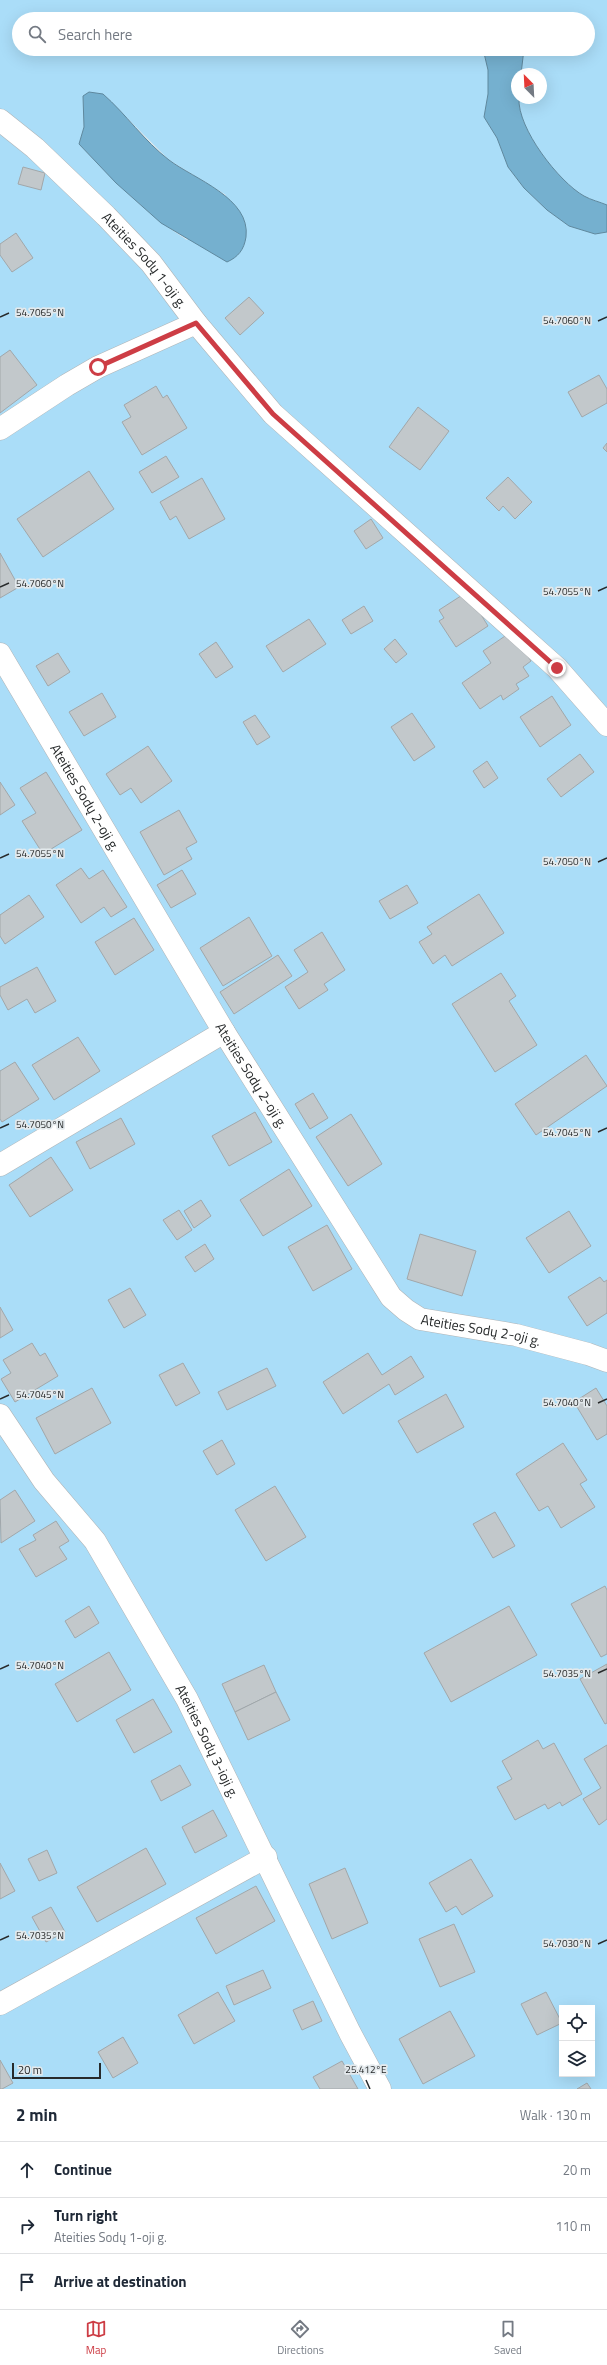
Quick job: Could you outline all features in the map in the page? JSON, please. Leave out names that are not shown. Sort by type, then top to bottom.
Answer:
[{"type":"street","name":"Ateities Sodų 1-oji g.","points":[[0,120],[35,148],[106,216],[150,263],[196,323],[273,414],[557,668],[607,725]]},
{"type":"street","points":[[0,430],[67,385],[98,367],[196,323]]},
{"type":"street","name":"Ateities Sodų 2-oji g.","points":[[0,654],[224,1032],[391,1297],[406,1310],[420,1319],[516,1335],[588,1354],[607,1361]]},
{"type":"street","points":[[0,1165],[224,1032]]},
{"type":"street","name":"Ateities Sodų 3-ioji g.","points":[[0,1415],[44,1481],[95,1541],[188,1699],[266,1857],[350,2033],[380,2089]]},
{"type":"street","points":[[0,2004],[266,1857]]},
{"type":"shaded area","points":[[0,0],[607,0],[607,205],[584,196],[574,189],[552,167],[532,138],[525,124],[520,104],[547,104],[547,68],[522,68],[523,56],[595,56],[595,12],[12,12],[12,56],[485,56],[488,70],[488,94],[484,117],[497,138],[508,167],[524,188],[547,210],[569,226],[595,234],[607,232],[607,2089],[0,2089]],"holes":[[[103,94],[169,160],[226,195],[187,240],[172,230],[144,208],[79,144],[84,127],[83,96]]]},
{"type":"shaded area","points":[[485,56],[523,56],[522,68],[511,68],[511,104],[520,104],[525,124],[532,138],[541,153],[563,179],[584,196],[607,205],[607,232],[595,234],[569,226],[547,210],[524,188],[508,167],[497,138],[484,117],[488,94],[488,70]]},
{"type":"shaded area","points":[[89,92],[103,94],[160,153],[219,191],[240,211],[245,223],[246,237],[242,249],[234,258],[227,262],[161,223],[116,183],[79,144],[84,127],[83,96]]},
{"type":"building","points":[[23,167],[45,173],[41,190],[18,184]]},
{"type":"building","points":[[16,233],[33,258],[12,272],[0,255],[0,244]]},
{"type":"building","points":[[249,297],[264,313],[240,335],[225,318]]},
{"type":"building","points":[[10,350],[37,385],[0,413],[0,357]]},
{"type":"building","points":[[599,375],[607,389],[607,403],[582,417],[568,392]]},
{"type":"building","points":[[156,386],[163,398],[167,395],[187,428],[142,455],[122,422],[131,417],[124,405]]},
{"type":"building","points":[[418,407],[449,431],[420,470],[389,447]]},
{"type":"building","points":[[607,443],[607,452],[603,448]]},
{"type":"building","points":[[166,456],[179,477],[152,493],[139,472]]},
{"type":"building","points":[[89,471],[114,509],[43,557],[17,519]]},
{"type":"building","points":[[508,477],[532,502],[515,519],[503,506],[499,511],[486,498]]},
{"type":"building","points":[[202,478],[225,519],[189,539],[176,516],[170,520],[160,502]]},
{"type":"building","points":[[371,519],[383,538],[366,549],[354,531]]},
{"type":"building","points":[[0,553],[19,587],[0,598]]},
{"type":"building","points":[[467,592],[488,626],[456,647],[439,621],[444,618],[439,610]]},
{"type":"building","points":[[364,606],[373,621],[351,634],[342,620]]},
{"type":"building","points":[[309,619],[326,644],[283,672],[266,646]]},
{"type":"building","points":[[511,632],[531,661],[523,667],[529,676],[516,684],[519,689],[503,700],[501,695],[480,709],[462,683],[491,663],[483,651]]},
{"type":"building","points":[[395,639],[407,654],[396,663],[384,649]]},
{"type":"building","points":[[216,642],[233,667],[216,678],[199,654]]},
{"type":"building","points":[[58,653],[70,672],[48,686],[36,666]]},
{"type":"building","points":[[102,693],[116,717],[84,736],[69,712]]},
{"type":"building","points":[[552,696],[571,725],[540,747],[520,717]]},
{"type":"building","points":[[412,713],[435,747],[414,761],[391,727]]},
{"type":"building","points":[[255,715],[270,737],[257,745],[243,722]]},
{"type":"building","points":[[148,746],[172,781],[141,803],[131,788],[120,795],[106,774]]},
{"type":"building","points":[[580,754],[594,772],[561,797],[547,779]]},
{"type":"building","points":[[487,761],[498,778],[484,788],[473,771]]},
{"type":"building","points":[[46,772],[82,830],[43,854],[22,821],[36,813],[20,788]]},
{"type":"building","points":[[0,782],[15,805],[0,815]]},
{"type":"building","points":[[179,810],[197,842],[186,848],[192,859],[164,875],[140,832]]},
{"type":"building","points":[[81,868],[89,879],[103,870],[127,907],[111,917],[104,907],[81,923],[56,885]]},
{"type":"building","points":[[182,870],[196,894],[171,908],[157,885]]},
{"type":"building","points":[[407,885],[418,903],[390,919],[379,901]]},
{"type":"building","points":[[479,894],[504,933],[452,966],[445,955],[433,964],[419,942],[432,934],[427,927]]},
{"type":"building","points":[[29,895],[44,917],[5,944],[0,936],[0,915]]},
{"type":"building","points":[[249,917],[272,956],[223,986],[200,948]]},
{"type":"building","points":[[134,918],[154,950],[115,975],[95,942]]},
{"type":"building","points":[[322,932],[345,970],[324,984],[328,990],[299,1009],[285,987],[308,972],[294,950]]},
{"type":"building","points":[[278,955],[292,976],[234,1014],[220,992]]},
{"type":"building","points":[[37,967],[56,1001],[35,1013],[27,999],[8,1010],[0,995],[0,987]]},
{"type":"building","points":[[501,973],[516,996],[509,1001],[537,1045],[495,1072],[452,1004]]},
{"type":"building","points":[[78,1037],[100,1071],[54,1100],[32,1065]]},
{"type":"building","points":[[586,1055],[607,1086],[536,1135],[515,1104]]},
{"type":"building","points":[[15,1062],[39,1099],[2,1122],[0,1119],[0,1071]]},
{"type":"building","points":[[313,1093],[328,1118],[310,1129],[295,1104]]},
{"type":"building","points":[[255,1112],[272,1142],[229,1166],[212,1136]]},
{"type":"building","points":[[351,1114],[382,1164],[348,1186],[316,1137]]},
{"type":"building","points":[[121,1118],[135,1144],[90,1169],[76,1142]]},
{"type":"building","points":[[51,1157],[73,1190],[30,1217],[9,1185]]},
{"type":"building","points":[[289,1169],[312,1206],[263,1236],[240,1200]]},
{"type":"building","points":[[201,1200],[211,1216],[194,1228],[184,1211]]},
{"type":"building","points":[[179,1210],[192,1230],[177,1240],[163,1220]]},
{"type":"building","points":[[569,1211],[591,1246],[549,1273],[526,1238]]},
{"type":"building","points":[[327,1225],[352,1269],[313,1291],[288,1247]]},
{"type":"building","points":[[420,1234],[476,1251],[462,1296],[407,1279]]},
{"type":"building","points":[[205,1244],[214,1259],[195,1272],[185,1257]]},
{"type":"building","points":[[600,1277],[604,1282],[607,1280],[607,1313],[587,1326],[568,1297]]},
{"type":"building","points":[[130,1288],[146,1315],[124,1328],[108,1300]]},
{"type":"building","points":[[0,1307],[13,1330],[0,1338]]},
{"type":"building","points":[[32,1343],[40,1356],[45,1353],[58,1376],[15,1402],[1,1379],[11,1373],[3,1360]]},
{"type":"building","points":[[368,1353],[382,1375],[411,1356],[424,1377],[395,1395],[389,1384],[343,1414],[323,1382]]},
{"type":"building","points":[[183,1363],[200,1393],[176,1406],[159,1375]]},
{"type":"building","points":[[267,1368],[276,1386],[227,1410],[218,1392]]},
{"type":"building","points":[[92,1388],[111,1423],[55,1454],[36,1418]]},
{"type":"building","points":[[596,1388],[607,1406],[607,1434],[597,1440],[574,1402]]},
{"type":"building","points":[[446,1394],[464,1427],[417,1453],[398,1421]]},
{"type":"building","points":[[222,1440],[235,1464],[217,1475],[203,1451]]},
{"type":"building","points":[[563,1443],[587,1480],[580,1484],[595,1507],[561,1528],[548,1506],[539,1511],[516,1474]]},
{"type":"building","points":[[275,1486],[306,1537],[266,1561],[235,1510]]},
{"type":"building","points":[[15,1490],[35,1521],[1,1543],[0,1500]]},
{"type":"building","points":[[495,1512],[515,1546],[493,1558],[473,1524]]},
{"type":"building","points":[[56,1521],[69,1541],[59,1547],[67,1559],[36,1577],[19,1549],[36,1540],[33,1535]]},
{"type":"building","points":[[605,1586],[607,1590],[607,1654],[601,1657],[571,1604]]},
{"type":"building","points":[[89,1606],[99,1623],[75,1638],[65,1621]]},
{"type":"building","points":[[509,1606],[537,1655],[451,1702],[424,1653]]},
{"type":"building","points":[[109,1652],[131,1690],[77,1722],[55,1684]]},
{"type":"building","points":[[607,1664],[607,1723],[605,1724],[580,1679]]},
{"type":"building","points":[[264,1665],[276,1692],[235,1712],[222,1684]]},
{"type":"building","points":[[276,1692],[290,1720],[248,1740],[235,1712]]},
{"type":"building","points":[[153,1699],[172,1732],[134,1753],[116,1720]]},
{"type":"building","points":[[538,1740],[543,1749],[554,1743],[582,1794],[562,1806],[560,1802],[548,1809],[545,1804],[515,1820],[497,1787],[512,1779],[502,1761]]},
{"type":"building","points":[[607,1745],[607,1819],[599,1825],[583,1799],[601,1788],[584,1759]]},
{"type":"building","points":[[180,1765],[191,1785],[161,1801],[151,1781]]},
{"type":"building","points":[[213,1810],[227,1836],[195,1853],[182,1827]]},
{"type":"building","points":[[146,1848],[166,1884],[97,1922],[77,1887]]},
{"type":"building","points":[[47,1850],[57,1873],[39,1881],[28,1859]]},
{"type":"building","points":[[471,1859],[493,1896],[462,1915],[456,1906],[446,1912],[429,1883]]},
{"type":"building","points":[[0,1863],[15,1891],[0,1899]]},
{"type":"building","points":[[345,1868],[368,1923],[332,1939],[309,1884]]},
{"type":"building","points":[[256,1886],[275,1921],[216,1954],[196,1918]]},
{"type":"building","points":[[51,1907],[65,1932],[46,1942],[32,1917]]},
{"type":"building","points":[[454,1924],[475,1972],[440,1987],[419,1939]]},
{"type":"building","points":[[263,1970],[271,1988],[234,2005],[226,1986]]},
{"type":"building","points":[[218,1992],[235,2021],[194,2044],[178,2015]]},
{"type":"building","points":[[546,1992],[559,2017],[559,2024],[537,2035],[521,2004]]},
{"type":"building","points":[[313,2001],[322,2021],[302,2030],[293,2010]]},
{"type":"building","points":[[450,2011],[475,2056],[423,2084],[399,2039]]},
{"type":"building","points":[[123,2037],[138,2063],[113,2078],[98,2052]]},
{"type":"building","points":[[0,2060],[13,2083],[2,2089],[0,2089]]},
{"type":"building","points":[[342,2061],[358,2089],[320,2089],[313,2077]]},
{"type":"building","points":[[587,2083],[591,2089],[577,2089]]},
{"type":"route","points":[[98,367],[196,323],[273,414],[557,668]]}]
